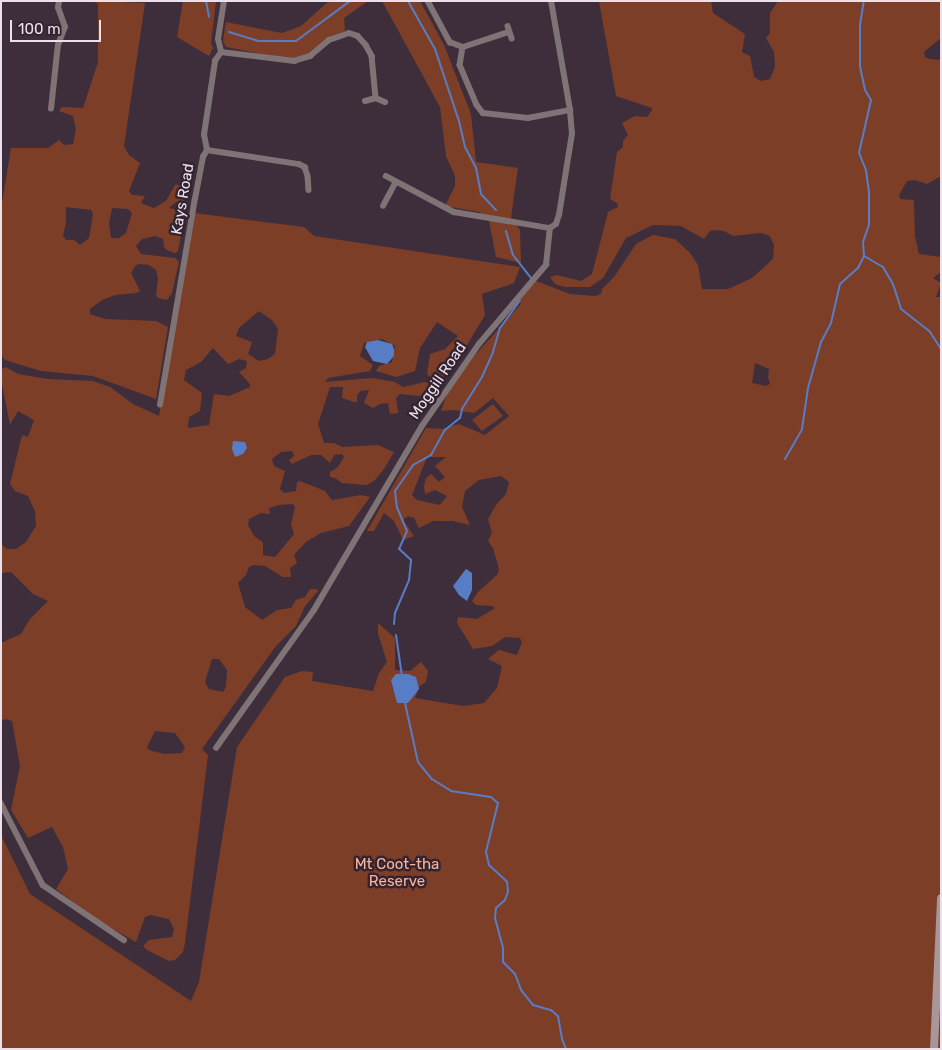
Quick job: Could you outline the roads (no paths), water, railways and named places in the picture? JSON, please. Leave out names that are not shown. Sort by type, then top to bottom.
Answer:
[{"type":"main road","points":[[934,1049],[941,898]]},
{"type":"street","points":[[51,109],[58,45],[65,27],[58,8],[59,1]]},
{"type":"street","name":"Kays Road","points":[[160,405],[202,157],[207,150],[204,135],[215,60],[221,52],[218,38],[224,1]]},
{"type":"street","points":[[428,1],[450,42],[463,47],[508,29],[512,38]]},
{"type":"street","name":"Moggill Road","points":[[216,748],[314,610],[422,426],[478,344],[546,265],[550,228],[556,224],[559,215],[572,134],[570,110],[551,1]]},
{"type":"street","points":[[221,52],[294,62],[310,56],[329,40],[349,33],[362,40],[372,56],[376,98]]},
{"type":"street","points":[[463,47],[460,65],[477,105],[483,113],[528,118],[570,110]]},
{"type":"street","points":[[365,101],[376,98],[385,102]]},
{"type":"street","points":[[207,150],[299,164],[305,167],[309,190]]},
{"type":"street","points":[[386,176],[454,212],[550,228]]},
{"type":"street","points":[[383,206],[396,182]]},
{"type":"street","points":[[1,803],[43,885],[124,940]]},
{"type":"water","points":[[378,340],[392,344],[394,349],[394,356],[387,364],[373,361],[365,347],[367,342]]},
{"type":"water","points":[[233,441],[245,442],[247,448],[243,454],[235,457],[232,449]]},
{"type":"water","points":[[466,569],[472,573],[472,590],[467,601],[459,595],[453,586]]},
{"type":"water","points":[[396,674],[408,674],[416,677],[419,689],[408,703],[397,703],[391,680]]},
{"type":"waterway","points":[[206,1],[209,17]]},
{"type":"waterway","points":[[229,32],[258,41],[296,41],[350,1]]},
{"type":"waterway","points":[[408,1],[435,49],[459,121],[465,147],[476,168],[481,194],[496,210]]},
{"type":"waterway","points":[[785,459],[802,429],[808,388],[821,342],[831,323],[840,284],[858,268],[864,256],[863,242],[869,225],[869,192],[866,170],[859,153],[871,100],[865,90],[860,66],[860,25],[864,1]]},
{"type":"waterway","points":[[506,231],[513,255],[532,279]]},
{"type":"waterway","points":[[864,256],[883,267],[893,284],[901,309],[930,332],[941,349]]},
{"type":"waterway","points":[[394,624],[395,613],[409,580],[411,560],[399,549],[407,531],[397,508],[395,491],[413,465],[431,455],[445,430],[460,418],[462,409],[482,377],[493,352],[500,328],[520,300]]},
{"type":"waterway","points":[[396,635],[402,676]]},
{"type":"waterway","points":[[405,703],[418,762],[432,779],[451,791],[491,797],[498,803],[486,852],[489,865],[507,882],[508,892],[505,900],[496,908],[495,918],[503,947],[503,962],[515,974],[521,990],[533,1005],[551,1010],[558,1016],[562,1039],[566,1049]]},
{"type":"park label","name":"Mt Coot-tha Reserve","points":[[397,872]]}]
